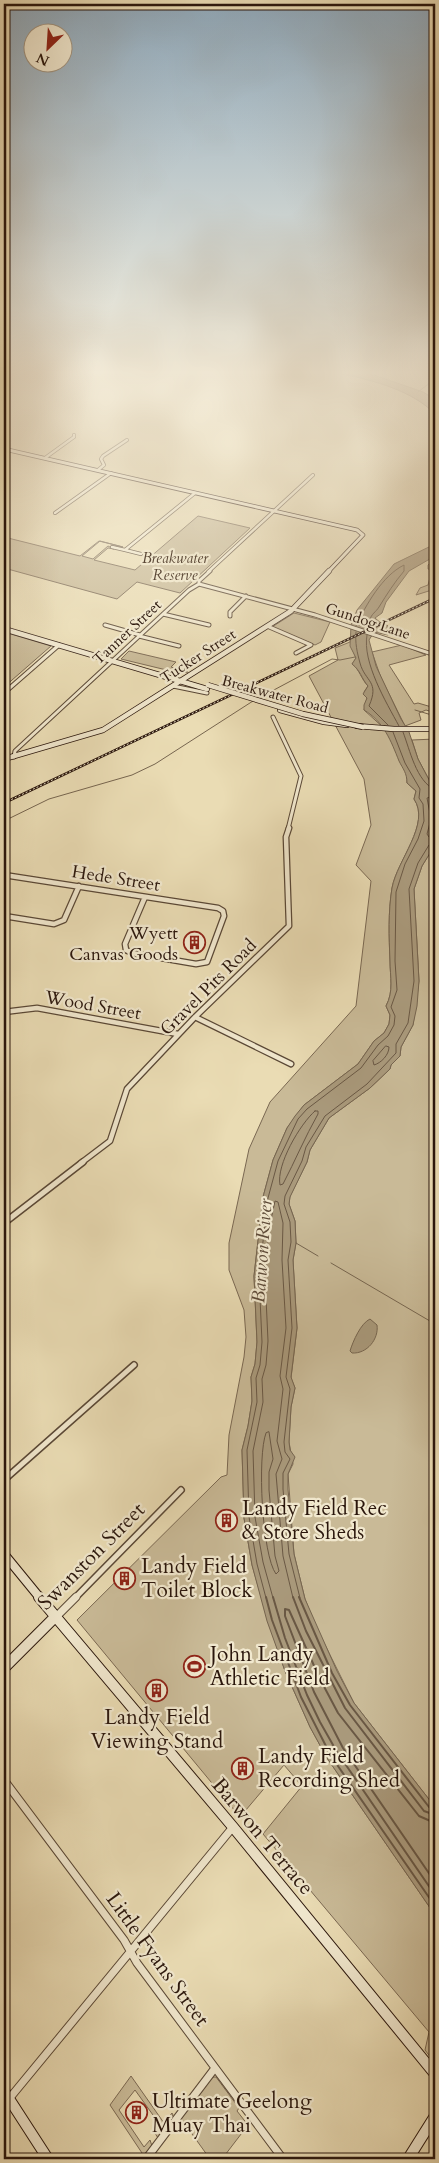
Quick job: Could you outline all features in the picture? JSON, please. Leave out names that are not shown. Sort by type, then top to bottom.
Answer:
[{"type":"street","points":[[55,513],[108,475]]},
{"type":"street","points":[[119,475],[274,511]]},
{"type":"street","name":"Tanner Street","points":[[16,756],[13,753],[20,746],[163,614],[193,587],[199,584],[199,581],[312,475]]},
{"type":"street","points":[[125,550],[195,493]]},
{"type":"street","name":"Tucker Street","points":[[4,760],[100,732],[174,686],[294,609],[361,538],[363,533],[274,511]]},
{"type":"street","points":[[112,546],[141,554]]},
{"type":"street","name":"Gundog Lane","points":[[199,584],[294,609],[435,655]]},
{"type":"street","points":[[230,616],[230,612],[246,596]]},
{"type":"street","points":[[163,614],[209,625]]},
{"type":"street","points":[[105,625],[179,646]]},
{"type":"street","points":[[267,626],[311,645],[296,653]]},
{"type":"street","points":[[4,629],[183,680]]},
{"type":"street","points":[[4,693],[59,645]]},
{"type":"street","points":[[197,680],[198,670]]},
{"type":"street","name":"Breakwater Road","points":[[183,680],[197,680],[207,689]]},
{"type":"street","name":"Breakwater Road","points":[[183,680],[207,689],[310,718],[363,727],[435,729]]},
{"type":"street","points":[[174,686],[180,689],[207,689]]},
{"type":"street","name":"Gravel Pits Road","points":[[4,1223],[110,1141],[127,1089],[178,1034],[289,926],[286,837],[301,776],[274,717]]},
{"type":"street","points":[[4,772],[4,782]]},
{"type":"street","name":"Hede Street","points":[[4,876],[79,886],[218,908],[223,911],[224,916],[210,957],[205,963],[196,964],[132,953],[126,950],[126,944],[145,897]]},
{"type":"street","points":[[4,916],[54,924],[60,923],[64,920],[79,886]]},
{"type":"street","name":"Wood Street","points":[[4,1012],[37,1008],[178,1034]]},
{"type":"street","points":[[195,1017],[291,1064]]},
{"type":"street","points":[[4,1480],[134,1365]]},
{"type":"street","name":"Swanston Street","points":[[4,1668],[182,1490]]},
{"type":"street","name":"Barwon Terrace","points":[[4,1554],[233,1827],[435,2074]]},
{"type":"street","name":"Little Fyans Street","points":[[4,1780],[124,1940],[214,2068],[283,2159]]},
{"type":"street","points":[[48,2159],[5,2098],[233,1827]]},
{"type":"street","points":[[146,2159],[214,2068]]},
{"type":"street","points":[[408,2159],[435,2116]]},
{"type":"green space","name":"Breakwater Reserve","points":[[198,516],[250,528],[180,593],[137,582],[117,599],[4,568],[4,537],[80,556],[100,541],[82,556],[93,559],[108,546],[114,549],[108,548],[94,560],[135,570]]},
{"type":"green space","points":[[435,556],[435,589],[416,595],[420,588],[428,585],[432,570],[428,569],[428,565],[431,562],[429,559]]},
{"type":"green space","points":[[294,613],[330,622],[321,642],[315,645],[272,627]]},
{"type":"green space","points":[[4,632],[51,646],[4,687]]},
{"type":"green space","points":[[351,636],[372,636],[352,649],[356,658],[352,664],[368,686],[364,692],[367,698],[364,710],[386,730],[407,774],[407,783],[416,791],[414,799],[418,809],[418,820],[416,831],[395,877],[392,888],[389,924],[391,989],[386,1006],[390,1015],[389,1024],[384,1033],[374,1041],[358,1064],[304,1105],[287,1128],[273,1160],[263,1197],[254,1276],[257,1342],[255,1364],[251,1377],[252,1401],[242,1450],[244,1518],[252,1565],[268,1621],[285,1671],[310,1727],[327,1758],[435,1915],[435,2063],[425,2050],[429,2032],[263,1834],[302,1786],[284,1765],[240,1817],[77,1620],[221,1477],[227,1475],[229,1435],[246,1337],[244,1310],[229,1270],[229,1243],[249,1149],[270,1102],[356,1006],[371,881],[356,865],[371,825],[364,779],[309,676],[338,660],[335,648],[350,642]]},
{"type":"green space","points":[[402,645],[426,655],[389,665],[414,704],[418,703],[435,708],[435,713],[426,710],[419,713],[421,720],[405,726],[381,678],[372,652]]},
{"type":"green space","points":[[129,651],[176,662],[171,667],[188,672],[179,673],[121,659]]},
{"type":"green space","points":[[435,739],[435,791],[418,759],[412,740]]},
{"type":"green space","points":[[435,845],[435,1807],[354,1703],[316,1627],[305,1599],[294,1554],[288,1474],[293,1464],[289,1442],[291,1407],[295,1388],[291,1378],[297,1328],[293,1260],[296,1243],[295,1221],[289,1204],[290,1196],[307,1162],[310,1150],[329,1118],[370,1088],[390,1069],[391,1065],[400,1056],[401,1047],[413,1025],[419,981],[414,889],[422,866]]},
{"type":"green space","points":[[131,2076],[164,2123],[172,2113],[173,2115],[158,2138],[153,2130],[158,2122],[135,2090],[119,2110],[144,2147],[150,2140],[152,2146],[144,2156],[110,2105]]},
{"type":"green space","points":[[216,2077],[239,2108],[237,2111],[248,2125],[222,2159],[210,2159],[182,2120],[172,2132],[169,2132],[191,2103],[194,2102],[210,2078]]},
{"type":"water","name":"Barwon River","points":[[435,544],[435,556],[409,571],[386,602],[382,613],[375,618],[383,625],[387,625],[392,632],[388,635],[374,632],[369,640],[376,666],[409,732],[418,759],[435,791],[435,845],[422,866],[414,889],[419,981],[417,1006],[413,1025],[401,1047],[400,1056],[391,1065],[390,1069],[370,1088],[329,1118],[310,1150],[307,1162],[290,1197],[289,1204],[295,1221],[296,1243],[293,1260],[297,1328],[291,1377],[295,1388],[291,1407],[289,1442],[290,1450],[295,1457],[288,1474],[288,1489],[294,1554],[305,1599],[337,1671],[354,1703],[435,1807],[435,1915],[327,1758],[310,1727],[285,1671],[267,1621],[252,1565],[244,1518],[242,1450],[252,1401],[251,1377],[255,1364],[257,1342],[254,1276],[263,1197],[273,1160],[287,1128],[304,1105],[358,1064],[374,1041],[384,1033],[389,1024],[390,1015],[386,1006],[391,989],[389,924],[392,888],[395,877],[416,831],[418,820],[418,809],[414,799],[416,791],[407,783],[404,771],[386,732],[377,720],[364,710],[367,698],[363,694],[368,686],[352,664],[356,658],[350,646],[351,625],[357,610],[394,564]]},
{"type":"water","points":[[370,1319],[377,1325],[374,1340],[363,1351],[352,1353],[350,1351],[353,1342],[364,1324]]},
{"type":"waterway","points":[[257,699],[332,659],[340,660],[355,657]]},
{"type":"waterway","points":[[4,821],[49,799],[132,775],[155,764],[253,701]]},
{"type":"waterway","points":[[415,710],[435,716]]},
{"type":"waterway","points":[[296,1243],[318,1256]]},
{"type":"waterway","points":[[331,1263],[435,1324]]},
{"type":"railway","points":[[4,803],[435,598]]},
{"type":"place","name":"Wyett Canvas Goods","points":[[194,943]]},
{"type":"place","name":"Landy Field Rec & Store Sheds","points":[[226,1520]]},
{"type":"place","name":"Landy Field Toilet Block","points":[[125,1578]]},
{"type":"place","name":"John Landy Athletic Field","points":[[194,1666]]},
{"type":"place","name":"Landy Field Viewing Stand","points":[[157,1690]]},
{"type":"place","name":"Landy Field Recording Shed","points":[[242,1768]]},
{"type":"place","name":"Ultimate Geelong Muay Thai","points":[[136,2113]]}]
